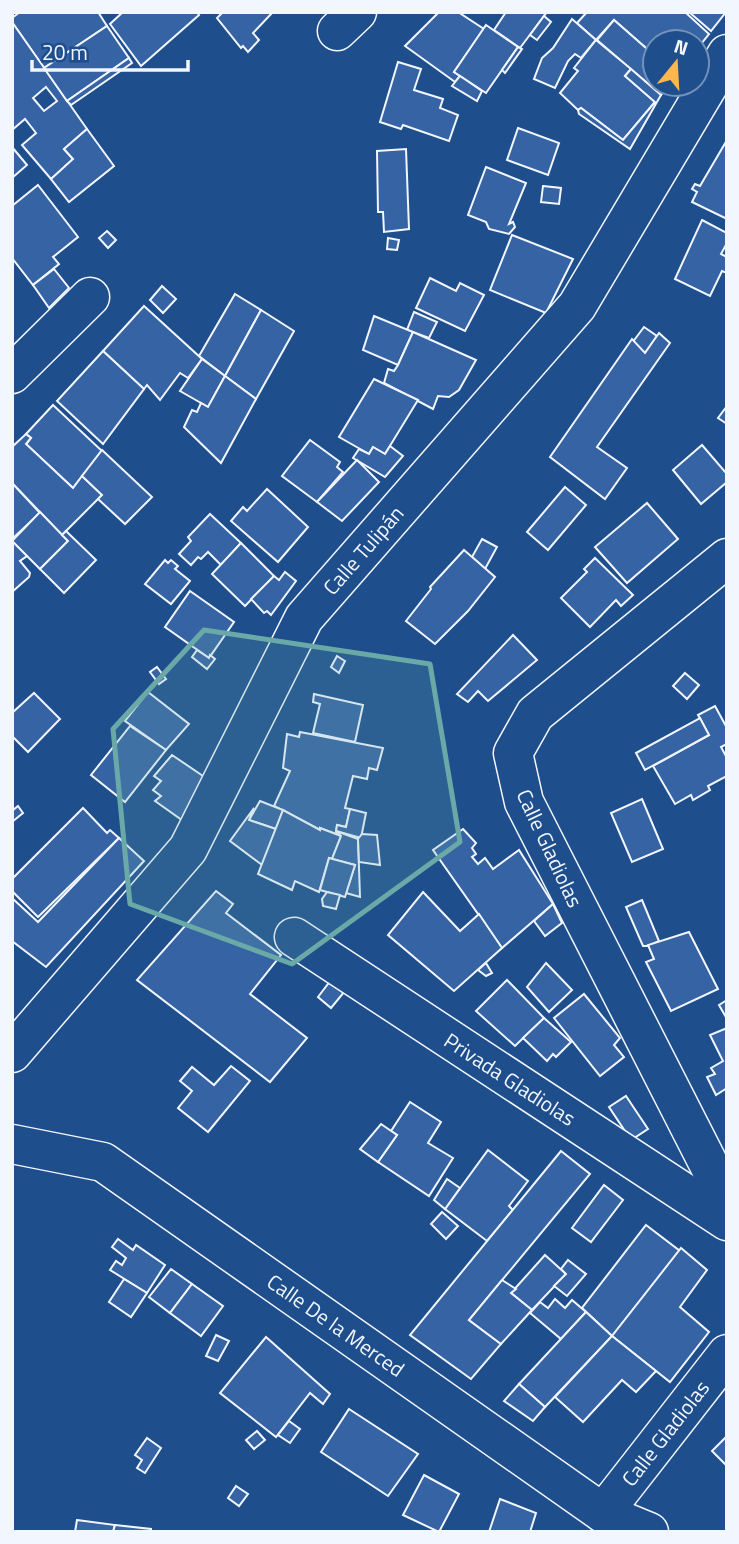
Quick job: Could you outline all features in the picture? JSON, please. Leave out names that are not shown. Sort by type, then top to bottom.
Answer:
[{"type":"street","name":"Calle Tulipán","points":[[12,1053],[188,849],[304,618],[576,306],[727,54]]},
{"type":"street","points":[[12,374],[90,297]]},
{"type":"street","name":"Calle Gladiolas","points":[[727,558],[535,714],[513,753],[524,802],[727,1200]]},
{"type":"street","name":"Privada Gladiolas","points":[[293,937],[727,1221]]},
{"type":"street","name":"Calle De la Merced","points":[[12,1144],[103,1162],[603,1513],[649,1532]]},
{"type":"street","name":"Calle Gladiolas","points":[[603,1513],[727,1354]]},
{"type":"highlighted area","points":[[204,630],[430,664],[460,842],[292,964],[130,904],[113,729]]},
{"type":"building","points":[[20,12],[98,12],[107,26],[44,68],[12,22],[12,18]]},
{"type":"building","points":[[123,12],[197,12],[199,15],[141,66],[110,24]]},
{"type":"building","points":[[223,12],[273,12],[253,33],[259,40],[248,52],[243,46],[241,48],[217,18]]},
{"type":"building","points":[[439,12],[458,12],[484,29],[454,72],[460,76],[455,82],[405,46]]},
{"type":"building","points":[[506,12],[547,12],[520,48],[494,30]]},
{"type":"building","points":[[587,12],[685,12],[702,28],[641,28],[641,44],[614,20],[596,40],[577,23]]},
{"type":"building","points":[[689,12],[726,12],[711,31],[711,28]]},
{"type":"building","points":[[544,16],[551,22],[537,40],[530,35]]},
{"type":"building","points":[[572,19],[596,40],[581,58],[575,54],[568,61],[555,88],[534,79],[542,58],[553,48]]},
{"type":"building","points":[[614,20],[641,44],[641,78],[597,40]]},
{"type":"building","points":[[12,22],[87,129],[64,149],[73,159],[51,179],[22,145],[36,133],[25,119],[12,130]],"holes":[[[46,87],[57,101],[44,111],[33,98]]]},
{"type":"building","points":[[486,25],[518,47],[486,93],[454,72]]},
{"type":"building","points":[[107,26],[129,58],[67,101],[44,68]]},
{"type":"building","points":[[596,40],[631,69],[625,76],[641,90],[641,98],[650,98],[655,102],[623,140],[581,108],[578,110],[560,93],[578,71],[574,68]]},
{"type":"building","points":[[518,47],[522,49],[505,73],[502,70]]},
{"type":"building","points":[[129,58],[132,63],[71,105],[67,101]]},
{"type":"building","points":[[398,62],[421,69],[414,90],[443,99],[440,108],[458,115],[449,141],[403,125],[401,129],[380,122]]},
{"type":"building","points":[[631,69],[641,78],[641,90],[625,76]]},
{"type":"building","points":[[460,76],[482,91],[477,101],[452,86]]},
{"type":"building","points":[[650,98],[659,98],[630,149],[579,114],[578,110],[581,108],[623,140],[655,102]]},
{"type":"building","points":[[518,128],[559,143],[548,175],[507,160]]},
{"type":"building","points":[[87,129],[114,166],[69,202],[51,179],[73,159],[64,149]]},
{"type":"building","points":[[727,140],[725,218],[692,202],[697,192],[692,189],[695,184],[700,186]]},
{"type":"building","points":[[12,147],[27,165],[12,178]]},
{"type":"building","points":[[406,149],[409,229],[384,232],[383,212],[378,212],[377,151]]},
{"type":"building","points":[[486,167],[526,183],[509,224],[513,222],[515,227],[509,234],[489,229],[486,222],[468,215]]},
{"type":"building","points":[[38,185],[78,237],[53,257],[59,264],[33,285],[12,258],[12,206]]},
{"type":"building","points":[[543,186],[561,188],[559,204],[541,202]]},
{"type":"building","points":[[702,220],[727,233],[727,243],[721,254],[727,257],[727,273],[722,271],[710,296],[675,279]]},
{"type":"building","points":[[107,231],[116,240],[108,248],[99,238]]},
{"type":"building","points":[[512,235],[573,259],[546,313],[490,290]]},
{"type":"building","points":[[388,238],[399,240],[397,250],[387,249]]},
{"type":"building","points":[[54,269],[69,288],[49,308],[33,285]]},
{"type":"building","points":[[430,278],[456,291],[460,283],[484,295],[465,331],[416,308]]},
{"type":"building","points":[[162,286],[176,299],[163,313],[150,300]]},
{"type":"building","points":[[235,294],[261,310],[225,376],[199,356]]},
{"type":"building","points":[[144,306],[202,359],[188,378],[180,373],[160,400],[147,385],[144,389],[103,351]]},
{"type":"building","points":[[261,310],[294,331],[256,399],[225,376]]},
{"type":"building","points":[[414,312],[437,322],[429,338],[407,330]]},
{"type":"building","points":[[374,316],[413,332],[398,365],[363,350]]},
{"type":"building","points":[[644,327],[657,336],[645,353],[632,343]]},
{"type":"building","points":[[413,332],[476,360],[459,390],[449,397],[438,396],[433,409],[384,383],[388,369],[394,371]]},
{"type":"building","points":[[659,333],[670,343],[597,447],[627,468],[605,499],[550,457],[632,339],[645,353]]},
{"type":"building","points":[[103,351],[144,389],[103,444],[57,401]]},
{"type":"building","points":[[202,359],[225,376],[208,407],[180,391]]},
{"type":"building","points":[[225,376],[256,399],[221,463],[184,427],[192,410],[197,412],[201,403],[208,407]]},
{"type":"building","points":[[374,379],[418,400],[385,454],[373,447],[369,454],[339,437]]},
{"type":"building","points":[[53,405],[102,451],[73,488],[26,444],[31,438],[26,434]]},
{"type":"building","points":[[727,406],[727,424],[718,418]]},
{"type":"building","points":[[26,434],[31,438],[26,444],[73,488],[82,476],[102,495],[62,535],[12,483],[12,447]]},
{"type":"building","points":[[310,440],[340,462],[337,467],[343,472],[317,502],[282,476]]},
{"type":"building","points":[[702,445],[727,474],[727,482],[701,504],[673,470]]},
{"type":"building","points":[[390,446],[403,456],[385,477],[353,458],[359,449],[369,454],[373,447],[385,454]]},
{"type":"building","points":[[102,450],[152,497],[125,524],[98,499],[102,495],[82,476]]},
{"type":"building","points":[[357,460],[379,482],[342,521],[317,502]]},
{"type":"building","points":[[12,483],[40,513],[12,539]]},
{"type":"building","points":[[565,487],[586,505],[548,550],[527,532]]},
{"type":"building","points":[[267,489],[308,527],[278,562],[231,521],[243,507],[247,511]]},
{"type":"building","points":[[647,503],[678,539],[627,583],[595,547]]},
{"type":"building","points":[[40,512],[68,541],[40,569],[12,541]]},
{"type":"building","points":[[210,514],[241,543],[221,565],[208,552],[201,559],[198,557],[191,565],[179,554],[191,541],[188,537]]},
{"type":"building","points":[[66,531],[96,560],[64,593],[40,569],[68,541],[62,535]]},
{"type":"building","points":[[482,539],[497,547],[485,569],[472,557]]},
{"type":"building","points":[[12,541],[27,556],[20,561],[30,573],[12,592]]},
{"type":"building","points":[[241,543],[274,576],[245,606],[212,574]]},
{"type":"building","points":[[464,550],[495,577],[468,611],[435,644],[406,621],[430,587]]},
{"type":"building","points":[[595,558],[633,595],[621,606],[616,600],[590,627],[561,598],[587,572],[584,569]]},
{"type":"building","points":[[165,560],[168,563],[171,560],[178,566],[175,569],[190,581],[171,604],[145,584]]},
{"type":"building","points":[[285,572],[296,581],[271,615],[267,611],[264,613],[251,599],[274,576],[279,580]]},
{"type":"building","points":[[190,591],[234,622],[209,658],[165,627]]},
{"type":"building","points":[[513,635],[537,660],[488,701],[478,691],[468,702],[457,694]]},
{"type":"building","points":[[197,650],[215,659],[207,669],[192,657]]},
{"type":"building","points":[[337,656],[345,661],[339,673],[331,667]]},
{"type":"building","points":[[157,667],[166,679],[159,684],[150,672]]},
{"type":"building","points":[[685,673],[699,685],[687,699],[673,686]]},
{"type":"building","points":[[148,692],[189,724],[166,750],[125,721]]},
{"type":"building","points":[[34,693],[60,719],[28,752],[12,736],[12,713]]},
{"type":"building","points":[[314,694],[363,705],[355,742],[313,733],[320,704],[313,702]]},
{"type":"building","points":[[715,706],[727,728],[727,744],[721,747],[727,758],[727,776],[708,786],[710,790],[693,800],[691,795],[675,804],[653,766],[709,735],[698,715]]},
{"type":"building","points":[[700,718],[709,735],[645,770],[636,753]]},
{"type":"building","points":[[130,726],[166,750],[125,802],[91,775]]},
{"type":"building","points":[[300,732],[383,748],[377,770],[369,768],[367,779],[353,776],[345,808],[350,809],[346,827],[337,825],[336,834],[320,830],[274,806],[290,771],[283,768],[287,734],[299,737]]},
{"type":"building","points":[[172,755],[206,778],[186,823],[155,801],[161,796],[153,790],[161,781],[154,776]]},
{"type":"building","points":[[642,799],[663,849],[632,862],[611,813]]},
{"type":"building","points":[[260,801],[283,810],[276,829],[249,820]]},
{"type":"building","points":[[18,806],[23,813],[12,822],[12,811]]},
{"type":"building","points":[[83,808],[107,833],[110,830],[119,838],[38,917],[12,891],[12,879]]},
{"type":"building","points":[[254,808],[249,820],[276,829],[262,865],[230,841]]},
{"type":"building","points":[[350,809],[366,813],[361,838],[336,831],[337,825],[346,827]]},
{"type":"building","points":[[283,810],[320,830],[341,836],[332,859],[329,858],[319,892],[295,881],[292,890],[258,874]]},
{"type":"building","points":[[463,829],[476,843],[472,848],[476,854],[472,857],[478,864],[485,858],[493,869],[519,850],[553,904],[502,948],[433,850]]},
{"type":"building","points":[[336,831],[358,839],[360,897],[346,893],[355,865],[332,859],[341,836]]},
{"type":"building","points":[[362,834],[377,835],[380,865],[359,862],[358,839]]},
{"type":"building","points":[[119,838],[144,861],[46,967],[12,941],[12,898],[38,922]]},
{"type":"building","points":[[329,858],[355,865],[345,897],[320,890]]},
{"type":"building","points":[[216,891],[233,904],[226,913],[281,955],[250,994],[307,1038],[270,1082],[137,980]]},
{"type":"building","points":[[327,892],[340,895],[336,909],[323,906],[322,899]]},
{"type":"building","points":[[423,892],[460,931],[479,914],[502,948],[454,991],[388,935]]},
{"type":"building","points":[[642,900],[659,941],[649,946],[643,946],[626,907]]},
{"type":"building","points":[[553,904],[562,923],[545,936],[534,921]]},
{"type":"building","points":[[689,932],[718,989],[671,1011],[646,962],[654,959],[648,945]]},
{"type":"building","points":[[486,963],[492,973],[486,976],[478,970]]},
{"type":"building","points":[[546,963],[572,990],[549,1012],[527,987]]},
{"type":"building","points":[[331,980],[345,991],[331,1008],[318,997]]},
{"type":"building","points":[[507,980],[544,1018],[515,1046],[476,1011]]},
{"type":"building","points":[[584,994],[620,1038],[614,1045],[624,1057],[600,1076],[554,1018]]},
{"type":"building","points":[[727,1000],[727,1019],[719,1005]]},
{"type":"building","points":[[544,1018],[571,1042],[556,1057],[553,1054],[547,1061],[523,1038]]},
{"type":"building","points":[[727,1028],[727,1088],[716,1095],[707,1077],[715,1074],[711,1068],[723,1061],[710,1035]]},
{"type":"building","points":[[231,1066],[250,1081],[208,1132],[178,1108],[192,1091],[180,1081],[192,1067],[214,1085]]},
{"type":"building","points":[[626,1096],[648,1129],[631,1140],[609,1107]]},
{"type":"building","points":[[410,1102],[441,1122],[428,1143],[453,1158],[429,1196],[378,1162],[397,1135],[391,1131]]},
{"type":"building","points":[[381,1124],[397,1135],[378,1162],[360,1149]]},
{"type":"building","points":[[488,1150],[528,1181],[509,1206],[513,1210],[487,1241],[445,1209]]},
{"type":"building","points":[[561,1151],[590,1174],[469,1320],[501,1344],[471,1379],[410,1335]]},
{"type":"building","points":[[447,1179],[460,1188],[445,1209],[434,1200]]},
{"type":"building","points":[[604,1185],[623,1200],[591,1242],[572,1228]]},
{"type":"building","points":[[442,1212],[458,1226],[446,1239],[431,1224]]},
{"type":"building","points":[[646,1225],[680,1251],[612,1336],[582,1308]]},
{"type":"building","points":[[118,1239],[133,1250],[136,1245],[165,1265],[147,1293],[110,1270],[116,1261],[122,1265],[126,1258],[112,1247]]},
{"type":"building","points":[[681,1248],[707,1270],[680,1307],[709,1332],[670,1382],[612,1336]]},
{"type":"building","points":[[545,1255],[566,1274],[532,1310],[511,1293]]},
{"type":"building","points":[[568,1260],[586,1274],[567,1296],[554,1286],[566,1274],[561,1269]]},
{"type":"building","points":[[171,1269],[192,1284],[170,1313],[149,1297]]},
{"type":"building","points":[[124,1279],[147,1293],[131,1317],[109,1302]]},
{"type":"building","points":[[502,1280],[516,1289],[511,1293],[532,1310],[501,1344],[469,1320]]},
{"type":"building","points":[[192,1284],[223,1306],[201,1336],[170,1313]]},
{"type":"building","points":[[555,1299],[565,1308],[572,1300],[586,1312],[561,1339],[530,1313],[540,1302],[548,1308]]},
{"type":"building","points":[[586,1312],[612,1336],[545,1407],[519,1384]]},
{"type":"building","points":[[216,1335],[229,1341],[218,1361],[206,1356]]},
{"type":"building","points":[[612,1336],[656,1371],[636,1392],[622,1380],[583,1422],[555,1397]]},
{"type":"building","points":[[266,1337],[330,1394],[323,1404],[310,1393],[276,1437],[220,1393]]},
{"type":"building","points":[[519,1384],[545,1407],[533,1421],[504,1401]]},
{"type":"building","points":[[349,1409],[418,1454],[388,1496],[321,1452]]},
{"type":"building","points":[[289,1421],[300,1429],[290,1443],[278,1435]]},
{"type":"building","points":[[257,1431],[265,1440],[254,1449],[246,1440]]},
{"type":"building","points":[[727,1436],[727,1466],[712,1451]]},
{"type":"building","points":[[147,1438],[161,1448],[145,1473],[137,1468],[142,1460],[135,1455]]},
{"type":"building","points":[[424,1475],[459,1494],[439,1532],[403,1515]]},
{"type":"building","points":[[236,1486],[248,1494],[239,1506],[228,1498]]},
{"type":"building","points":[[500,1499],[536,1513],[530,1532],[489,1532]]},
{"type":"building","points":[[77,1520],[115,1525],[113,1532],[75,1532]]},
{"type":"building","points":[[115,1525],[151,1529],[151,1532],[113,1532]]}]
